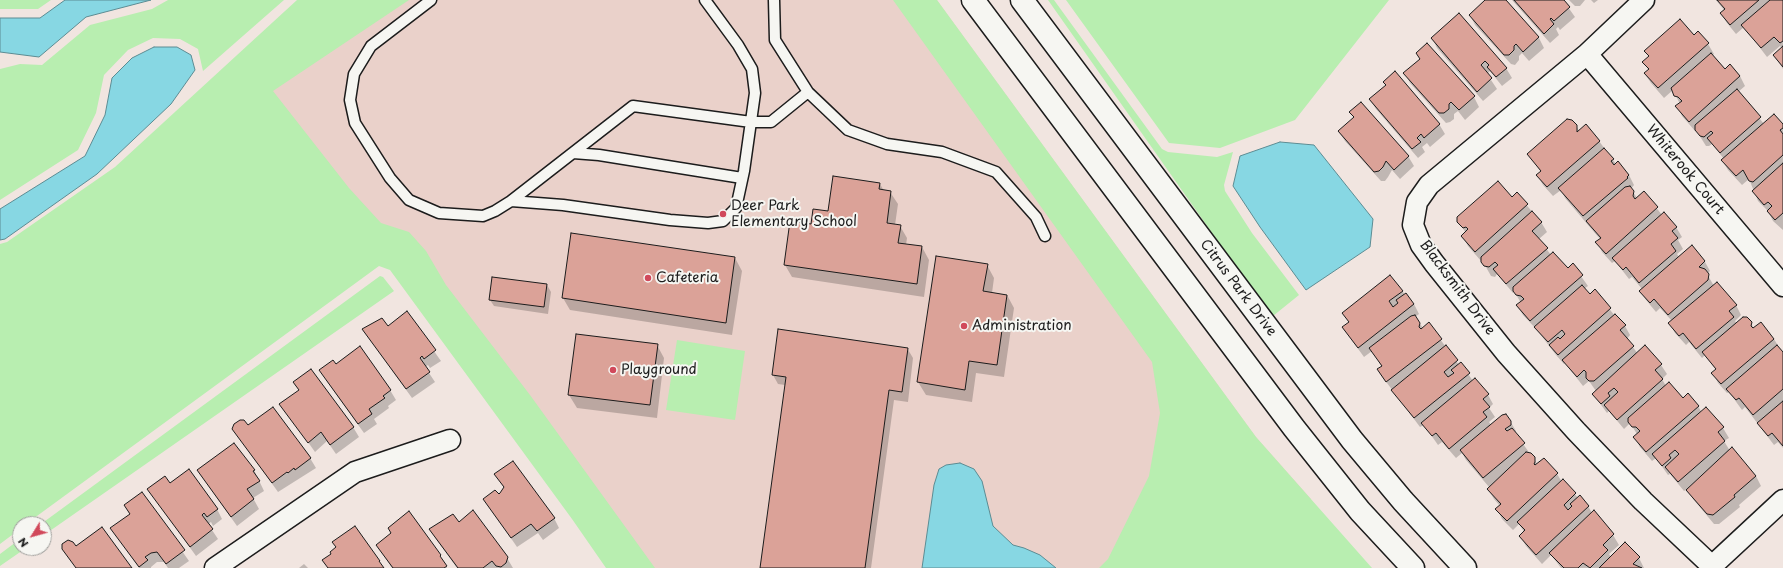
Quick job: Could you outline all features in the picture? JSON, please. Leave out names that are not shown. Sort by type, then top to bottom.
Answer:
[{"type":"street","points":[[973,0],[1294,428],[1360,511],[1413,568]]},
{"type":"street","name":"Citrus Park Drive","points":[[1022,0],[1352,440],[1403,501],[1465,568]]},
{"type":"street","name":"Blacksmith Drive","points":[[1644,0],[1587,54],[1429,185],[1417,202],[1413,225],[1425,251],[1506,353],[1576,431],[1642,501],[1713,567]]},
{"type":"street","name":"Whiterook Court","points":[[1587,54],[1783,286]]},
{"type":"street","points":[[215,568],[355,472],[450,440]]},
{"type":"street","points":[[1713,567],[1783,500]]},
{"type":"lane","points":[[431,0],[371,46],[354,74],[350,100],[354,123],[390,178],[409,200],[439,212],[483,216],[495,211],[511,201],[633,106],[751,122],[771,122],[808,92]]},
{"type":"lane","points":[[511,201],[563,205],[670,220],[708,223],[723,221],[736,208],[755,93],[752,69],[738,45],[705,0]]},
{"type":"lane","points":[[774,0],[775,40],[808,92],[848,130],[887,144],[942,152],[996,172],[1036,217],[1045,236]]},
{"type":"lane","points":[[573,153],[599,155],[742,178]]},
{"type":"shaded area","name":"Deer Park Elementary School","points":[[391,0],[937,0],[1256,437],[1311,499],[1226,568],[617,568],[263,94]]},
{"type":"green space","points":[[0,0],[51,0],[38,9],[0,9]]},
{"type":"green space","points":[[168,0],[284,0],[203,71],[198,49],[180,39],[153,38],[128,50],[104,75],[96,113],[78,150],[0,200],[0,69],[20,64],[42,65],[90,25],[152,9]]},
{"type":"green space","points":[[297,0],[409,0],[273,91],[349,188],[381,223],[409,232],[426,251],[446,285],[530,395],[655,568],[606,568],[572,519],[390,270],[379,266],[37,516],[12,516],[12,535],[0,544],[0,244],[7,242],[115,167]]},
{"type":"green space","points":[[893,0],[937,0],[1256,437],[1372,568],[1099,568],[1108,559],[1149,476],[1160,413],[1152,362]]},
{"type":"green space","points":[[1048,0],[1054,0],[1162,149],[1168,152],[1217,157],[1233,152],[1224,185],[1225,191],[1252,233],[1299,295],[1273,316],[1231,260]]},
{"type":"green space","points":[[1066,0],[1389,0],[1295,120],[1220,148],[1169,143]]},
{"type":"green space","points":[[380,276],[383,277],[394,291],[52,529],[52,516]]},
{"type":"green space","points":[[677,340],[745,351],[735,420],[666,410]]},
{"type":"green space","points":[[12,545],[12,556],[14,556],[0,566],[0,554]]},
{"type":"water","points":[[65,0],[151,0],[86,17],[39,57],[0,52],[0,18],[40,18]]},
{"type":"water","points":[[154,47],[177,47],[191,55],[195,70],[171,104],[97,174],[5,239],[0,240],[0,209],[85,156],[105,115],[112,78],[132,58]]},
{"type":"water","points":[[1280,142],[1314,145],[1373,219],[1370,247],[1306,290],[1260,227],[1233,186],[1240,156]]},
{"type":"water","points":[[960,463],[974,469],[982,481],[993,526],[1013,545],[1040,555],[1056,568],[922,568],[934,485],[939,469],[946,465]]},
{"type":"building","points":[[1485,0],[1506,0],[1539,37],[1523,52],[1516,44],[1514,46],[1514,50],[1509,55],[1504,55],[1469,15]]},
{"type":"building","points":[[1514,0],[1564,0],[1570,7],[1554,21],[1551,18],[1550,19],[1554,24],[1544,34]]},
{"type":"building","points":[[1717,0],[1759,0],[1730,25],[1720,13],[1725,9]]},
{"type":"building","points":[[1770,0],[1783,0],[1783,41],[1780,43],[1774,37],[1761,48],[1741,25]]},
{"type":"building","points":[[1459,13],[1507,68],[1496,77],[1487,67],[1489,65],[1485,61],[1481,65],[1492,78],[1477,92],[1431,38]]},
{"type":"building","points":[[1680,19],[1694,35],[1698,31],[1709,43],[1658,88],[1644,73],[1649,69],[1642,62],[1649,56],[1644,51]]},
{"type":"building","points":[[1427,43],[1475,96],[1459,110],[1451,102],[1449,104],[1449,109],[1444,113],[1439,113],[1403,73],[1420,59],[1416,53]]},
{"type":"building","points":[[1783,46],[1783,67],[1773,55]]},
{"type":"building","points":[[1711,53],[1725,69],[1730,64],[1740,76],[1689,122],[1675,106],[1682,101],[1678,97],[1674,96],[1671,88]]},
{"type":"building","points":[[1395,71],[1440,124],[1424,138],[1421,134],[1417,138],[1421,142],[1412,149],[1369,99],[1386,85],[1383,82]]},
{"type":"building","points":[[1737,89],[1761,117],[1720,153],[1707,138],[1713,133],[1711,131],[1704,137],[1700,136],[1695,130],[1695,125]]},
{"type":"building","points":[[1361,102],[1409,156],[1394,170],[1386,161],[1379,171],[1374,172],[1338,131],[1354,117],[1349,112]]},
{"type":"building","points":[[1774,114],[1783,124],[1783,128],[1780,130],[1783,134],[1783,155],[1753,182],[1749,181],[1743,170],[1736,176],[1721,160]]},
{"type":"building","points":[[1567,119],[1572,120],[1577,125],[1577,132],[1586,124],[1600,141],[1547,187],[1536,175],[1541,171],[1527,154]]},
{"type":"building","points":[[1604,148],[1614,159],[1611,161],[1614,165],[1618,161],[1629,175],[1627,177],[1628,178],[1583,216],[1558,188]]},
{"type":"building","points":[[1783,163],[1783,213],[1775,220],[1767,211],[1772,206],[1768,202],[1764,205],[1752,191]]},
{"type":"building","points":[[833,176],[880,183],[879,189],[891,191],[887,223],[901,225],[898,243],[922,246],[917,284],[784,265],[790,221],[811,224],[813,209],[828,211]]},
{"type":"building","points":[[1498,181],[1512,197],[1517,192],[1528,204],[1475,252],[1461,236],[1468,229],[1466,227],[1463,228],[1457,222],[1457,217]]},
{"type":"building","points":[[1630,186],[1634,191],[1633,196],[1635,199],[1644,191],[1658,207],[1606,254],[1595,242],[1601,238],[1586,221],[1625,187]]},
{"type":"building","points":[[1532,211],[1542,222],[1532,231],[1548,248],[1506,284],[1493,269],[1498,265],[1495,262],[1489,267],[1484,266],[1481,262],[1481,257]]},
{"type":"building","points":[[1664,212],[1677,227],[1672,231],[1678,238],[1671,244],[1676,251],[1639,283],[1626,267],[1623,270],[1612,258]]},
{"type":"building","name":"Cafeteria","points":[[571,233],[735,257],[726,323],[562,298]]},
{"type":"building","points":[[1692,245],[1705,261],[1699,267],[1705,269],[1709,274],[1708,280],[1668,315],[1654,299],[1650,303],[1639,291]]},
{"type":"building","points":[[1553,252],[1568,268],[1573,263],[1583,275],[1530,321],[1516,305],[1524,299],[1521,296],[1516,295],[1513,291],[1513,287]]},
{"type":"building","name":"Administration","points":[[936,256],[988,264],[983,291],[1007,295],[997,365],[969,361],[965,390],[917,382]]},
{"type":"building","points":[[1390,275],[1403,291],[1389,301],[1393,307],[1398,303],[1396,300],[1406,293],[1414,304],[1358,348],[1342,327],[1349,322],[1342,313]]},
{"type":"building","points":[[492,277],[547,284],[544,307],[489,300]]},
{"type":"building","points":[[1717,282],[1737,305],[1729,311],[1734,317],[1696,349],[1683,333],[1679,336],[1668,323]]},
{"type":"building","points":[[1582,285],[1590,294],[1595,289],[1611,308],[1558,355],[1549,345],[1558,337],[1560,339],[1565,334],[1562,330],[1548,342],[1534,327]]},
{"type":"building","points":[[407,311],[436,350],[424,359],[422,356],[420,358],[430,372],[406,389],[362,329],[382,318],[388,326]]},
{"type":"building","points":[[1615,314],[1626,325],[1620,330],[1634,346],[1594,381],[1589,381],[1586,378],[1586,372],[1584,370],[1577,377],[1562,360]]},
{"type":"building","points":[[1415,315],[1420,323],[1419,327],[1421,329],[1429,322],[1442,339],[1386,382],[1377,369],[1382,366],[1369,348],[1411,316]]},
{"type":"building","points":[[1743,317],[1747,317],[1752,322],[1751,326],[1753,328],[1761,322],[1774,339],[1721,384],[1711,373],[1716,369],[1702,352]]},
{"type":"building","points":[[778,329],[908,348],[902,392],[889,390],[865,568],[760,568],[786,377],[772,375]]},
{"type":"building","name":"Playground","points":[[576,334],[658,344],[650,405],[568,395]]},
{"type":"building","points":[[1446,345],[1458,360],[1444,372],[1448,377],[1454,373],[1451,370],[1461,362],[1470,373],[1414,418],[1391,390]]},
{"type":"building","points":[[1645,345],[1662,364],[1655,370],[1663,379],[1617,420],[1604,405],[1618,392],[1614,388],[1608,393],[1610,396],[1601,404],[1592,394]]},
{"type":"building","points":[[1777,345],[1783,352],[1783,389],[1753,415],[1739,398],[1736,400],[1726,389]]},
{"type":"building","points":[[360,346],[391,390],[383,396],[385,398],[369,409],[372,414],[358,424],[319,370],[333,360],[336,364]]},
{"type":"building","points":[[311,369],[354,427],[330,445],[321,432],[308,443],[279,404],[299,390],[293,382]]},
{"type":"building","points":[[1475,378],[1489,394],[1483,399],[1490,407],[1483,412],[1487,417],[1449,449],[1436,433],[1432,436],[1421,423]]},
{"type":"building","points":[[1669,382],[1683,398],[1688,393],[1699,406],[1646,452],[1633,437],[1640,431],[1636,427],[1632,427],[1628,422],[1628,418]]},
{"type":"building","points":[[1783,401],[1783,446],[1772,433],[1768,436],[1757,423]]},
{"type":"building","points":[[273,407],[311,458],[295,470],[294,468],[272,483],[232,429],[234,424],[240,420],[244,420],[248,425]]},
{"type":"building","points":[[1706,407],[1724,427],[1718,432],[1725,441],[1678,482],[1665,467],[1679,454],[1675,450],[1669,455],[1671,458],[1662,466],[1652,454]]},
{"type":"building","points":[[1506,414],[1511,421],[1511,425],[1505,429],[1507,431],[1512,428],[1525,443],[1483,478],[1460,450],[1502,415]]},
{"type":"building","points":[[234,443],[255,470],[253,471],[260,481],[247,489],[254,499],[231,517],[197,470]]},
{"type":"building","points":[[1732,447],[1756,476],[1734,495],[1735,497],[1713,515],[1707,514],[1686,490]]},
{"type":"building","points":[[1526,452],[1531,453],[1535,457],[1535,465],[1544,458],[1558,473],[1507,521],[1495,509],[1501,504],[1487,489]]},
{"type":"building","points":[[513,461],[555,518],[537,531],[531,524],[511,538],[483,499],[495,490],[499,494],[500,493],[504,487],[494,474]]},
{"type":"building","points":[[189,469],[218,509],[207,517],[204,513],[202,515],[213,529],[190,547],[147,489],[165,476],[170,483]]},
{"type":"building","points":[[1563,479],[1576,493],[1564,505],[1568,510],[1572,506],[1570,504],[1580,495],[1589,506],[1536,555],[1519,536],[1525,530],[1517,522]]},
{"type":"building","points":[[142,492],[185,550],[166,564],[157,552],[151,553],[145,557],[148,560],[139,567],[110,528],[130,514],[124,505]]},
{"type":"building","points":[[473,510],[508,557],[506,563],[501,567],[496,566],[492,561],[483,568],[458,568],[429,529],[453,514],[459,522]]},
{"type":"building","points":[[1594,510],[1614,534],[1603,545],[1608,550],[1590,568],[1583,563],[1578,568],[1564,568],[1549,553]]},
{"type":"building","points":[[409,511],[441,555],[440,556],[447,566],[444,568],[393,568],[376,545],[391,533],[388,528]]},
{"type":"building","points":[[355,526],[384,568],[328,568],[322,560],[331,554],[330,552],[336,547],[332,542]]},
{"type":"building","points":[[102,527],[132,568],[76,568],[62,549],[62,544],[68,540],[73,542],[76,546]]},
{"type":"building","points":[[1625,542],[1640,557],[1633,564],[1642,568],[1599,568]]},
{"type":"place","name":"Deer Park Elementary School","points":[[723,214]]},
{"type":"place","name":"Cafeteria","points":[[648,278]]},
{"type":"place","name":"Administration","points":[[964,326]]},
{"type":"place","name":"Playground","points":[[613,370]]}]
